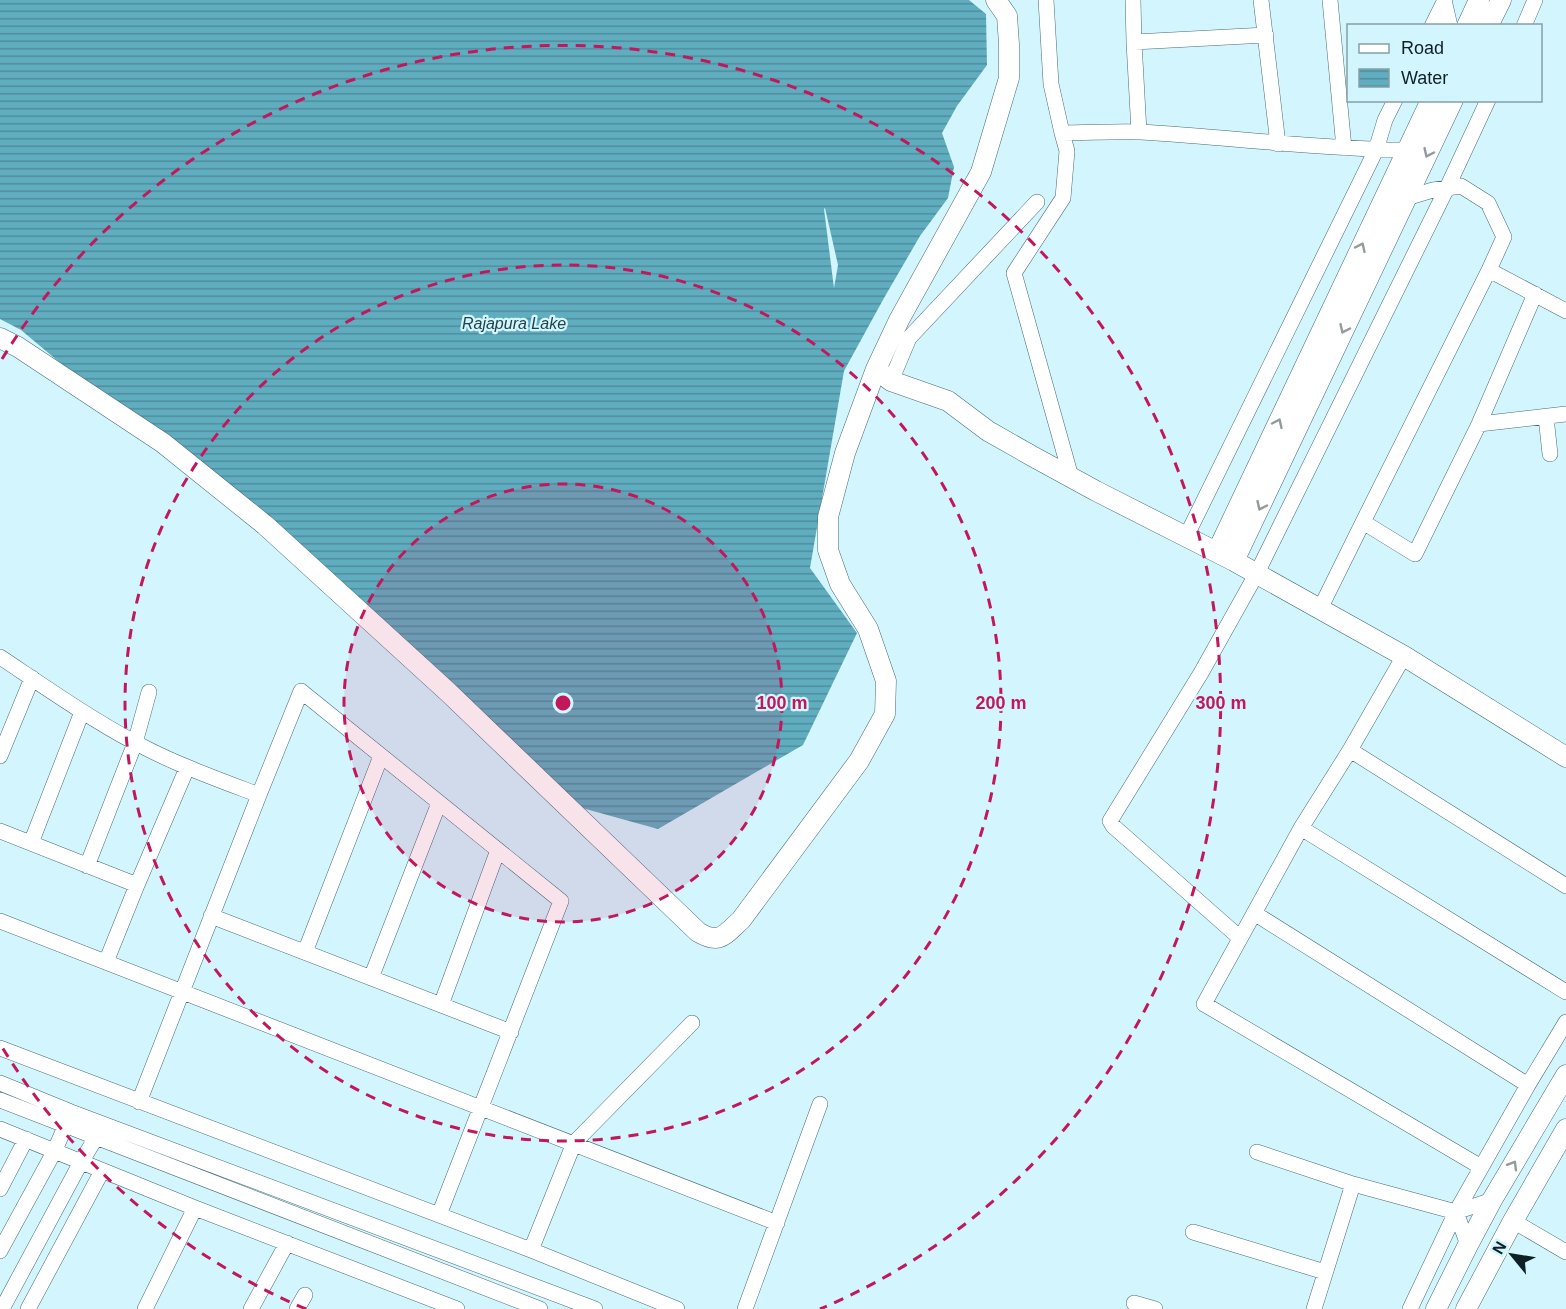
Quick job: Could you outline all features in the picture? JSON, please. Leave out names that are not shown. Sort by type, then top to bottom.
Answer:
[{"type":"street","points":[[883,375],[899,320],[981,172],[1009,78],[1006,16],[996,0]]},
{"type":"street","points":[[1046,0],[1051,84],[1067,151],[1063,198],[1014,273],[1071,477]]},
{"type":"street","points":[[1133,0],[1139,132]]},
{"type":"street","points":[[1261,0],[1278,144]]},
{"type":"street","points":[[1330,0],[1344,148]]},
{"type":"street","points":[[1468,24],[1479,0]]},
{"type":"street","points":[[1489,24],[1501,0]]},
{"type":"street","points":[[1525,24],[1535,0]]},
{"type":"street","points":[[1433,24],[1444,1]]},
{"type":"street","points":[[1444,1],[1450,24]]},
{"type":"street","points":[[1134,42],[1266,36]]},
{"type":"street","points":[[1186,537],[1376,150],[1385,120],[1394,102]]},
{"type":"street","points":[[1226,556],[1430,102]]},
{"type":"street","points":[[1226,556],[1452,102]]},
{"type":"street","points":[[1240,938],[1110,821],[1201,673],[1257,573],[1487,102]]},
{"type":"street","points":[[1062,133],[1139,132],[1278,144],[1407,150]]},
{"type":"street","points":[[1320,609],[1504,237],[1488,203],[1461,186],[1433,190],[1406,198]]},
{"type":"street","points":[[0,338],[18,347],[163,443],[265,525],[448,692],[698,932],[710,939],[722,937],[741,920],[859,761],[885,714],[886,681],[868,629],[840,584],[828,550],[828,517],[845,453],[883,375],[909,338],[1037,202]]},
{"type":"street","points":[[1489,270],[1566,311]]},
{"type":"street","points":[[1363,522],[1415,554],[1479,424],[1535,294]]},
{"type":"street","points":[[883,375],[948,401],[988,431],[1071,477],[1257,573],[1404,656],[1566,757]]},
{"type":"street","points":[[1479,424],[1566,414]]},
{"type":"street","points":[[1546,417],[1550,454]]},
{"type":"street","points":[[1404,656],[1350,750],[1301,828],[1204,1004],[1481,1167]]},
{"type":"street","points":[[0,657],[82,712],[135,743],[187,768],[259,795]]},
{"type":"street","points":[[0,756],[32,678]]},
{"type":"street","points":[[139,1101],[301,691],[561,901],[439,1215]]},
{"type":"street","points":[[87,866],[135,743],[149,692]]},
{"type":"street","points":[[30,843],[82,712]]},
{"type":"street","points":[[1350,750],[1566,886]]},
{"type":"street","points":[[305,952],[381,756]]},
{"type":"street","points":[[106,962],[187,768]]},
{"type":"street","points":[[371,978],[439,803]]},
{"type":"street","points":[[1301,828],[1566,992]]},
{"type":"street","points":[[0,831],[137,885]]},
{"type":"street","points":[[441,1005],[498,850]]},
{"type":"street","points":[[1254,913],[1528,1085]]},
{"type":"street","points":[[211,916],[511,1032]]},
{"type":"street","points":[[0,921],[777,1223]]},
{"type":"street","points":[[1410,1309],[1456,1212],[1566,1022]]},
{"type":"street","points":[[531,1250],[574,1143],[692,1023]]},
{"type":"street","points":[[0,1048],[531,1250],[677,1309]]},
{"type":"street","points":[[1436,1309],[1492,1200],[1566,1075]]},
{"type":"street","points":[[0,1083],[68,1119]]},
{"type":"street","points":[[0,1100],[100,1130],[595,1309]]},
{"type":"street","points":[[745,1309],[820,1104]]},
{"type":"street","points":[[0,1251],[54,1152],[68,1119]]},
{"type":"street","points":[[1466,1309],[1566,1129]]},
{"type":"street","points":[[0,1130],[286,1243],[426,1304],[457,1309]]},
{"type":"street","points":[[2,1309],[100,1130]]},
{"type":"street","points":[[100,1130],[540,1309]]},
{"type":"street","points":[[0,1189],[26,1139]]},
{"type":"street","points":[[1257,1152],[1353,1184],[1456,1212],[1492,1200]]},
{"type":"street","points":[[28,1309],[102,1171]]},
{"type":"street","points":[[1314,1309],[1353,1184]]},
{"type":"street","points":[[145,1309],[195,1208]]},
{"type":"street","points":[[1456,1212],[1468,1245]]},
{"type":"street","points":[[1513,1221],[1566,1252]]},
{"type":"street","points":[[1193,1232],[1325,1272]]},
{"type":"street","points":[[252,1309],[286,1243]]},
{"type":"street","points":[[297,1309],[305,1295]]},
{"type":"street","points":[[1134,1303],[1155,1309]]},
{"type":"water","name":"Rajapura Lake","points":[[0,0],[969,0],[986,14],[987,65],[957,106],[942,133],[954,167],[948,198],[920,236],[844,371],[810,568],[857,633],[803,745],[658,829],[553,800],[404,651],[21,330],[0,319]],"holes":[[[825,208],[838,265],[834,288]]]}]
